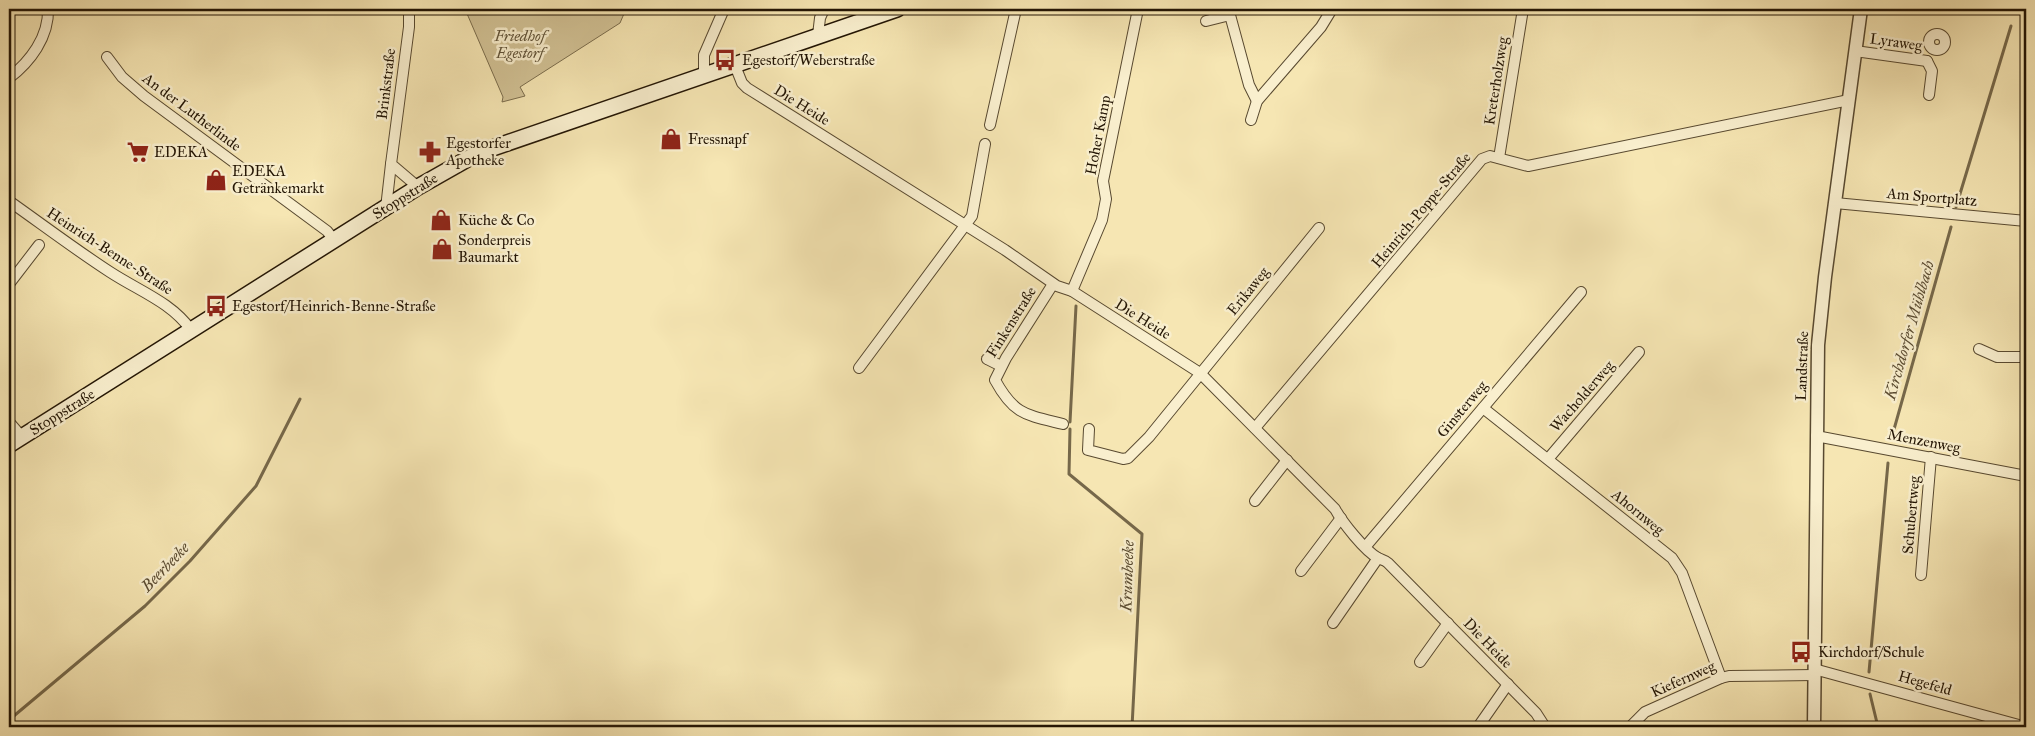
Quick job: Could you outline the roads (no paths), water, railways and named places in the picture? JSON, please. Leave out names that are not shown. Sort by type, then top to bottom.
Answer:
[{"type":"main road","name":"Stoppstraße","points":[[15,441],[334,240],[478,153],[495,145],[897,9]]},
{"type":"street","points":[[9,78],[27,61],[36,49],[43,36],[48,9]]},
{"type":"street","name":"Brinkstraße","points":[[386,208],[409,9]]},
{"type":"street","points":[[704,74],[704,55],[724,9]]},
{"type":"street","points":[[818,35],[820,18],[824,9]]},
{"type":"street","points":[[990,125],[1016,9]]},
{"type":"street","name":"Hoher Kamp","points":[[1072,291],[1102,220],[1106,199],[1103,181],[1138,9]]},
{"type":"street","points":[[1251,120],[1257,101],[1321,27],[1332,9]]},
{"type":"street","name":"Kreterholzweg","points":[[1499,158],[1523,9]]},
{"type":"street","name":"Landstraße","points":[[1814,727],[1818,345],[1861,9]]},
{"type":"street","points":[[1206,21],[1230,15],[1249,85],[1257,101]]},
{"type":"street","points":[[1927,61],[1933,49]]},
{"type":"street","name":"Lyraweg","points":[[1855,51],[1927,61],[1932,71],[1929,95]]},
{"type":"street","name":"An der Lutherlinde","points":[[107,57],[122,77],[137,90],[327,231],[334,240]]},
{"type":"street","name":"Die Heide","points":[[734,63],[742,84],[747,88],[1043,275],[1053,284],[1072,291],[1200,373],[1336,509],[1341,518],[1366,546],[1378,558],[1388,563],[1508,684],[1536,713],[1544,727]]},
{"type":"street","points":[[1499,158],[1528,166],[1849,100]]},
{"type":"street","points":[[859,368],[972,216],[986,144]]},
{"type":"street","name":"Heinrich-Poppe-Straße","points":[[1256,428],[1482,159],[1490,156],[1499,158]]},
{"type":"street","points":[[391,164],[418,188]]},
{"type":"street","name":"Heinrich-Benne-Straße","points":[[9,201],[129,284],[160,300],[182,318],[191,330]]},
{"type":"street","name":"Am Sportplatz","points":[[1835,203],[2026,221]]},
{"type":"street","name":"Erikaweg","points":[[1200,373],[1319,228]]},
{"type":"street","points":[[9,284],[39,245]]},
{"type":"street","name":"Finkenstraße","points":[[1053,284],[994,380],[1006,400],[1015,409],[1031,416],[1063,424]]},
{"type":"street","name":"Ginsterweg","points":[[1366,546],[1581,292]]},
{"type":"street","points":[[1979,349],[1998,357],[2026,357]]},
{"type":"street","name":"Wacholderweg","points":[[1548,459],[1640,352]]},
{"type":"street","points":[[986,359],[1001,366]]},
{"type":"street","points":[[1089,428],[1088,450],[1123,459],[1128,458],[1149,437],[1200,373]]},
{"type":"street","name":"Ahornweg","points":[[1483,408],[1672,558],[1682,573],[1721,678]]},
{"type":"street","points":[[9,422],[15,441]]},
{"type":"street","name":"Menzenweg","points":[[1816,436],[2026,476]]},
{"type":"street","name":"Schubertweg","points":[[1921,575],[1931,458]]},
{"type":"street","points":[[1255,501],[1287,460]]},
{"type":"street","points":[[1301,571],[1341,518]]},
{"type":"street","points":[[1333,623],[1378,558]]},
{"type":"street","name":"Die Heide","points":[[1420,662],[1448,623]]},
{"type":"street","name":"Kiefernweg","points":[[1630,727],[1645,712],[1721,678],[1814,672]]},
{"type":"street","name":"Hegefeld","points":[[1814,672],[2026,727]]},
{"type":"street","name":"Die Heide","points":[[1478,727],[1508,684]]},
{"type":"waterway","name":"Kirchdorfer Mühlbach","points":[[1956,207],[2011,26]]},
{"type":"waterway","name":"Kirchdorfer Mühlbach","points":[[1891,440],[1951,227]]},
{"type":"waterway","name":"Krumbeeke","points":[[1070,422],[1076,306]]},
{"type":"waterway","name":"Beerbeeke","points":[[9,720],[145,606],[190,561],[256,486],[300,399]]},
{"type":"waterway","name":"Krumbeeke","points":[[1070,429],[1069,474],[1142,534],[1132,727]]},
{"type":"waterway","name":"Kirchdorfer Mühlbach","points":[[1869,672],[1888,463]]},
{"type":"waterway","name":"Kirchdorfer Mühlbach","points":[[1870,694],[1878,727]]},
{"type":"railway","points":[[2006,9],[2026,16]]},
{"type":"place","name":"Egestorf/Weberstraße","points":[[725,60]]},
{"type":"place","name":"Fressnapf","points":[[671,139]]},
{"type":"place","name":"EDEKA","points":[[138,152]]},
{"type":"place","name":"Egestorfer Apotheke","points":[[430,152]]},
{"type":"place","name":"EDEKA Getränkemarkt","points":[[216,180]]},
{"type":"place","name":"Küche & Co","points":[[441,220]]},
{"type":"place","name":"Sonderpreis Baumarkt","points":[[442,249]]},
{"type":"place","name":"Egestorf/Heinrich-Benne-Straße","points":[[216,306]]},
{"type":"place","name":"Kirchdorf/Schule","points":[[1801,652]]},
{"type":"park label","name":"Friedhof Egestorf","points":[[520,44]]}]
